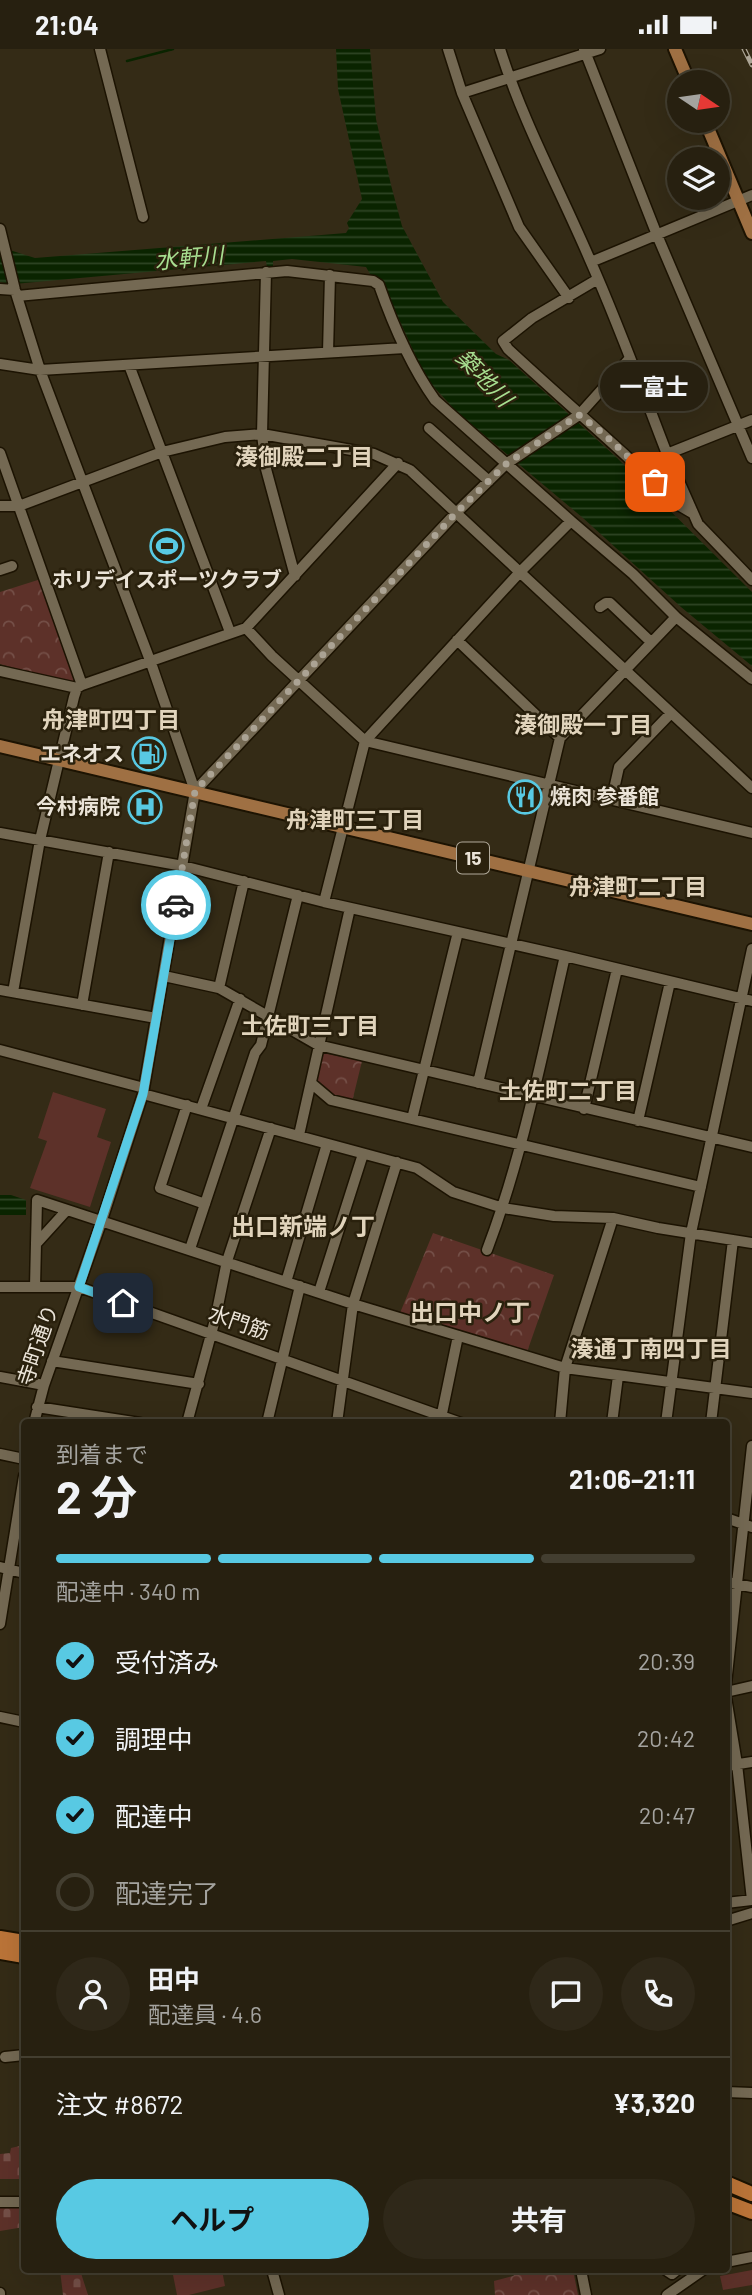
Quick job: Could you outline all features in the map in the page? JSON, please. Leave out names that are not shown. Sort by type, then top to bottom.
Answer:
[{"type":"highway","points":[[0,1938],[21,1950]]},
{"type":"highway","points":[[0,1952],[21,1952]]},
{"type":"highway","points":[[730,2185],[752,2194]]},
{"type":"highway","points":[[730,2204],[752,2212]]},
{"type":"main road","points":[[675,49],[684,70]]},
{"type":"main road","points":[[710,133],[752,233]]},
{"type":"main road","name":"15","points":[[0,746],[752,924]]},
{"type":"street","points":[[100,49],[143,217]]},
{"type":"street","points":[[448,49],[462,93],[519,227],[569,297]]},
{"type":"street","points":[[500,49],[509,77],[556,188],[591,261],[692,513],[698,524],[752,580]]},
{"type":"street","points":[[462,93],[584,51],[600,49]]},
{"type":"street","points":[[584,51],[657,235],[752,458]]},
{"type":"street","points":[[591,261],[752,195]]},
{"type":"street","points":[[1,234],[15,291],[40,370],[151,663],[195,791],[488,481],[508,462],[577,416],[630,358]]},
{"type":"street","points":[[0,289],[15,291],[288,271],[373,281],[379,285],[405,348],[421,380],[435,400],[508,462],[676,617],[752,678]]},
{"type":"street","points":[[266,272],[262,434],[266,469],[295,576]]},
{"type":"street","points":[[328,352],[330,275]]},
{"type":"street","points":[[598,279],[532,318],[503,341],[577,416],[604,434],[680,506],[692,513]]},
{"type":"street","points":[[0,364],[40,370],[405,348]]},
{"type":"street","points":[[129,365],[230,632]]},
{"type":"street","points":[[667,454],[752,420]]},
{"type":"street","points":[[429,428],[488,481]]},
{"type":"street","points":[[0,506],[19,506],[162,452],[225,437],[262,434],[374,454],[398,463],[410,470],[752,789]]},
{"type":"street","points":[[0,453],[80,687],[59,758],[40,840],[13,992]]},
{"type":"street","points":[[0,671],[80,687],[246,628],[398,463]]},
{"type":"street","points":[[324,902],[365,741],[520,572],[571,521]]},
{"type":"street","points":[[0,570],[12,566]]},
{"type":"street","points":[[600,607],[610,603],[651,642]]},
{"type":"street","points":[[478,1083],[560,738],[676,617]]},
{"type":"street","points":[[246,628],[365,741],[752,833]]},
{"type":"street","points":[[457,640],[560,738]]},
{"type":"street","points":[[612,798],[619,767],[671,713]]},
{"type":"street","name":"寺町通り","points":[[35,1419],[143,1091],[195,791]]},
{"type":"street","points":[[0,834],[183,866],[324,902],[752,1001]]},
{"type":"street","points":[[82,1005],[109,852]]},
{"type":"street","points":[[219,988],[244,881]]},
{"type":"street","points":[[190,1249],[232,1117],[270,1017],[299,895]]},
{"type":"street","points":[[299,1135],[350,908]]},
{"type":"street","points":[[412,1119],[458,932]]},
{"type":"street","points":[[667,1419],[691,1233],[752,949]]},
{"type":"street","points":[[487,1251],[503,1208],[521,1144],[565,956]]},
{"type":"street","points":[[584,1109],[617,969]]},
{"type":"street","points":[[164,976],[219,988],[318,1045],[752,1147]]},
{"type":"street","points":[[638,1121],[670,982]]},
{"type":"street","points":[[0,990],[156,1018]]},
{"type":"street","points":[[201,1109],[240,999]]},
{"type":"street","points":[[0,1050],[201,1109],[397,1162],[416,1168],[453,1192],[503,1208],[554,1216],[613,1219],[752,1243]]},
{"type":"street","points":[[312,1083],[331,1100],[701,1187]]},
{"type":"street","points":[[187,1105],[160,1188],[205,1204]]},
{"type":"street","points":[[188,1419],[211,1334],[226,1261],[271,1128]]},
{"type":"street","points":[[286,1282],[327,1144]]},
{"type":"street","points":[[319,1292],[363,1154]]},
{"type":"street","points":[[337,1419],[354,1304],[397,1162]]},
{"type":"street","points":[[35,1287],[37,1201],[354,1304],[565,1368],[752,1393]]},
{"type":"street","points":[[36,1244],[66,1211]]},
{"type":"street","points":[[559,1419],[565,1368],[613,1219]]},
{"type":"street","points":[[711,1419],[733,1240]]},
{"type":"street","points":[[268,1419],[300,1286]]},
{"type":"street","name":"水門筋","points":[[0,1287],[79,1287],[283,1359],[441,1419]]},
{"type":"street","points":[[441,1419],[458,1336]]},
{"type":"street","points":[[52,1361],[199,1384]]},
{"type":"street","points":[[613,1419],[618,1376]]},
{"type":"street","points":[[0,1377],[44,1385]]},
{"type":"street","points":[[37,1407],[81,1418]]},
{"type":"street","points":[[730,1617],[732,1583],[748,1525],[752,1446]]},
{"type":"street","points":[[0,1454],[21,1458]]},
{"type":"street","points":[[0,1624],[4,1568],[21,1490]]},
{"type":"street","points":[[730,1519],[748,1525]]},
{"type":"street","points":[[4,1568],[21,1572]]},
{"type":"street","points":[[732,1583],[752,1587]]},
{"type":"street","points":[[730,1693],[752,1686]]},
{"type":"street","points":[[0,1717],[21,1721]]},
{"type":"street","points":[[730,1719],[752,1900],[730,1903]]},
{"type":"street","points":[[730,1765],[752,1762]]},
{"type":"street","points":[[730,1920],[752,1913]]},
{"type":"street","points":[[5,2057],[21,2055]]},
{"type":"street","points":[[730,2092],[752,2093]]},
{"type":"street","points":[[0,2202],[21,2202]]},
{"type":"street","points":[[730,2261],[752,2257]]},
{"type":"street","points":[[273,2273],[279,2295]]},
{"type":"street","points":[[582,2273],[586,2295]]},
{"type":"street","points":[[667,2295],[699,2273]]},
{"type":"green space","points":[[41,579],[77,685],[0,664],[0,592]]},
{"type":"green space","points":[[322,1053],[362,1061],[352,1102],[336,1098],[317,1084]]},
{"type":"green space","points":[[53,1092],[106,1109],[97,1137],[111,1142],[90,1207],[30,1188],[47,1141],[38,1138]]},
{"type":"green space","points":[[433,1233],[554,1275],[527,1352],[400,1313]]},
{"type":"green space","points":[[21,2146],[21,2179],[0,2179],[0,2154],[10,2153],[11,2148]]},
{"type":"green space","points":[[21,2206],[21,2228],[0,2231],[0,2207]]},
{"type":"green space","points":[[752,2270],[752,2285],[723,2290],[720,2276]]},
{"type":"green space","points":[[60,2273],[81,2273],[88,2295],[63,2295]]},
{"type":"green space","points":[[173,2273],[223,2273],[225,2286],[189,2295],[177,2295]]},
{"type":"green space","points":[[516,2273],[574,2273],[578,2295],[495,2295],[494,2281]]},
{"type":"water","points":[[336,49],[370,49],[376,119],[402,226],[443,302],[496,354],[509,360],[615,456],[752,592],[752,666],[458,413],[423,372],[382,282],[370,274],[366,267],[292,259],[273,261],[273,266],[267,267],[266,261],[14,284],[0,282],[0,247],[35,258],[346,233],[349,228],[347,223],[362,199],[338,89]]},
{"type":"water","points":[[0,1195],[26,1200],[26,1215],[0,1215]]},
{"type":"waterway","points":[[127,61],[173,49]]},
{"type":"railway","points":[[744,49],[752,65]]},
{"type":"way so far","points":[[176,905],[195,791],[456,513],[506,464],[579,415],[604,434],[655,482]]},
{"type":"place","name":"一富士","points":[[655,482]]},
{"type":"place","name":"ホリデイスポーツクラブ","points":[[167,546]]},
{"type":"place","name":"エネオス","points":[[149,754]]},
{"type":"place","name":"焼肉 参番館","points":[[525,797]]},
{"type":"place","name":"今村病院","points":[[145,807]]},
{"type":"district","name":"湊御殿二丁目","points":[[304,457]]},
{"type":"district","name":"舟津町四丁目","points":[[111,720]]},
{"type":"district","name":"湊御殿一丁目","points":[[583,725]]},
{"type":"district","name":"舟津町三丁目","points":[[355,820]]},
{"type":"district","name":"舟津町二丁目","points":[[638,887]]},
{"type":"district","name":"土佐町三丁目","points":[[310,1026]]},
{"type":"district","name":"土佐町二丁目","points":[[568,1091]]},
{"type":"district","name":"出口新端ノ丁","points":[[303,1227]]},
{"type":"district","name":"出口中ノ丁","points":[[470,1313]]},
{"type":"district","name":"湊通丁南四丁目","points":[[651,1349]]},
{"type":"route","points":[[123,1303],[79,1287],[143,1094],[176,905]]},
{"type":"water label","name":"水軒川","points":[[189,258]]},
{"type":"water label","name":"築地川","points":[[484,378]]}]
